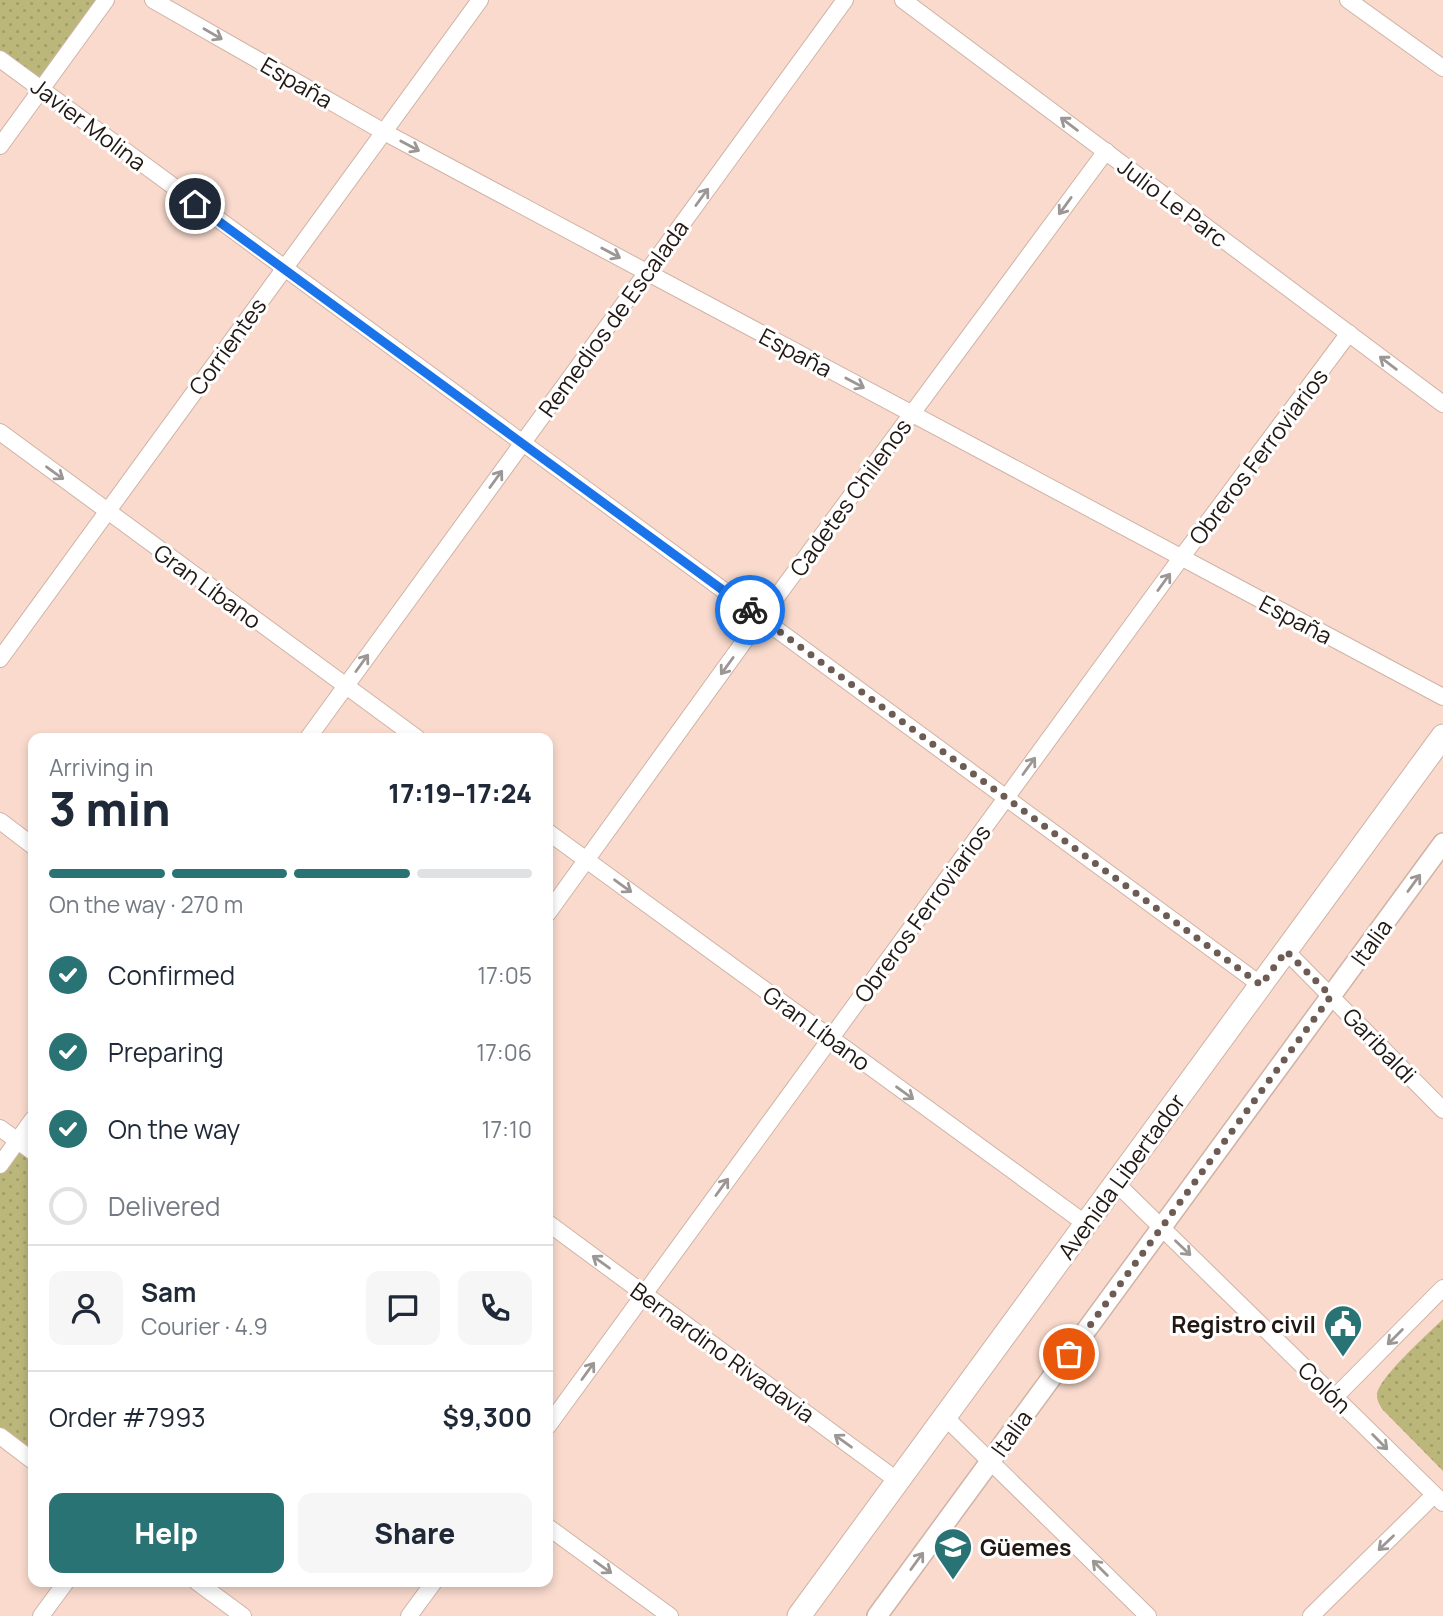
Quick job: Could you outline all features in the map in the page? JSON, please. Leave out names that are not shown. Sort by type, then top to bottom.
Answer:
[{"type":"main road","name":"Avenida Libertador","points":[[799,1616],[1286,951],[1440,746]]},
{"type":"street","points":[[0,146],[106,0]]},
{"type":"street","name":"España","points":[[153,0],[384,132],[1443,697]]},
{"type":"street","name":"Corrientes","points":[[0,659],[480,0]]},
{"type":"street","name":"Remedios de Escalada","points":[[312,733],[845,0]]},
{"type":"street","name":"Julio Le Parc","points":[[903,0],[1443,404]]},
{"type":"street","points":[[1348,0],[1443,68]]},
{"type":"street","name":"Javier Molina","points":[[0,59],[1261,985]]},
{"type":"street","name":"Cadetes Chilenos","points":[[553,906],[761,618],[1106,151]]},
{"type":"street","name":"Obreros Ferroviarios","points":[[553,1419],[1181,558],[1349,333]]},
{"type":"street","name":"Gran Líbano","points":[[0,432],[410,733]]},
{"type":"street","points":[[0,821],[28,842]]},
{"type":"street","name":"Gran Líbano","points":[[553,836],[1086,1224]]},
{"type":"street","name":"Italia","points":[[877,1616],[1443,843]]},
{"type":"street","name":"Garibaldi","points":[[1286,951],[1443,1110]]},
{"type":"street","points":[[0,1165],[28,1126]]},
{"type":"street","points":[[0,1128],[28,1148]]},
{"type":"street","name":"Colón","points":[[1116,1183],[1439,1499]]},
{"type":"street","name":"Bernardino Rivadavia","points":[[553,1227],[898,1481]]},
{"type":"street","points":[[1335,1397],[1443,1289]]},
{"type":"street","points":[[945,1417],[1149,1616]]},
{"type":"street","points":[[0,1436],[28,1457]]},
{"type":"street","points":[[1311,1616],[1439,1499]]},
{"type":"street","points":[[553,1531],[670,1616]]},
{"type":"street","points":[[41,1616],[62,1587]]},
{"type":"street","points":[[204,1587],[243,1616]]},
{"type":"street","points":[[409,1616],[430,1587]]},
{"type":"shaded area","points":[[0,0],[106,0],[42,89],[0,59]]},
{"type":"shaded area","points":[[17,1141],[28,1149],[28,1457],[0,1436],[0,1165]]},
{"type":"shaded area","points":[[1443,1319],[1443,1471],[1383,1410],[1377,1395],[1395,1367]]},
{"type":"way so far","points":[[750,610],[1261,985],[1286,951],[1331,996],[1069,1354]]},
{"type":"place","name":"Registro civil","points":[[1343,1358]]},
{"type":"place","name":"Güemes","points":[[953,1581]]},
{"type":"route","points":[[195,204],[750,610]]}]
